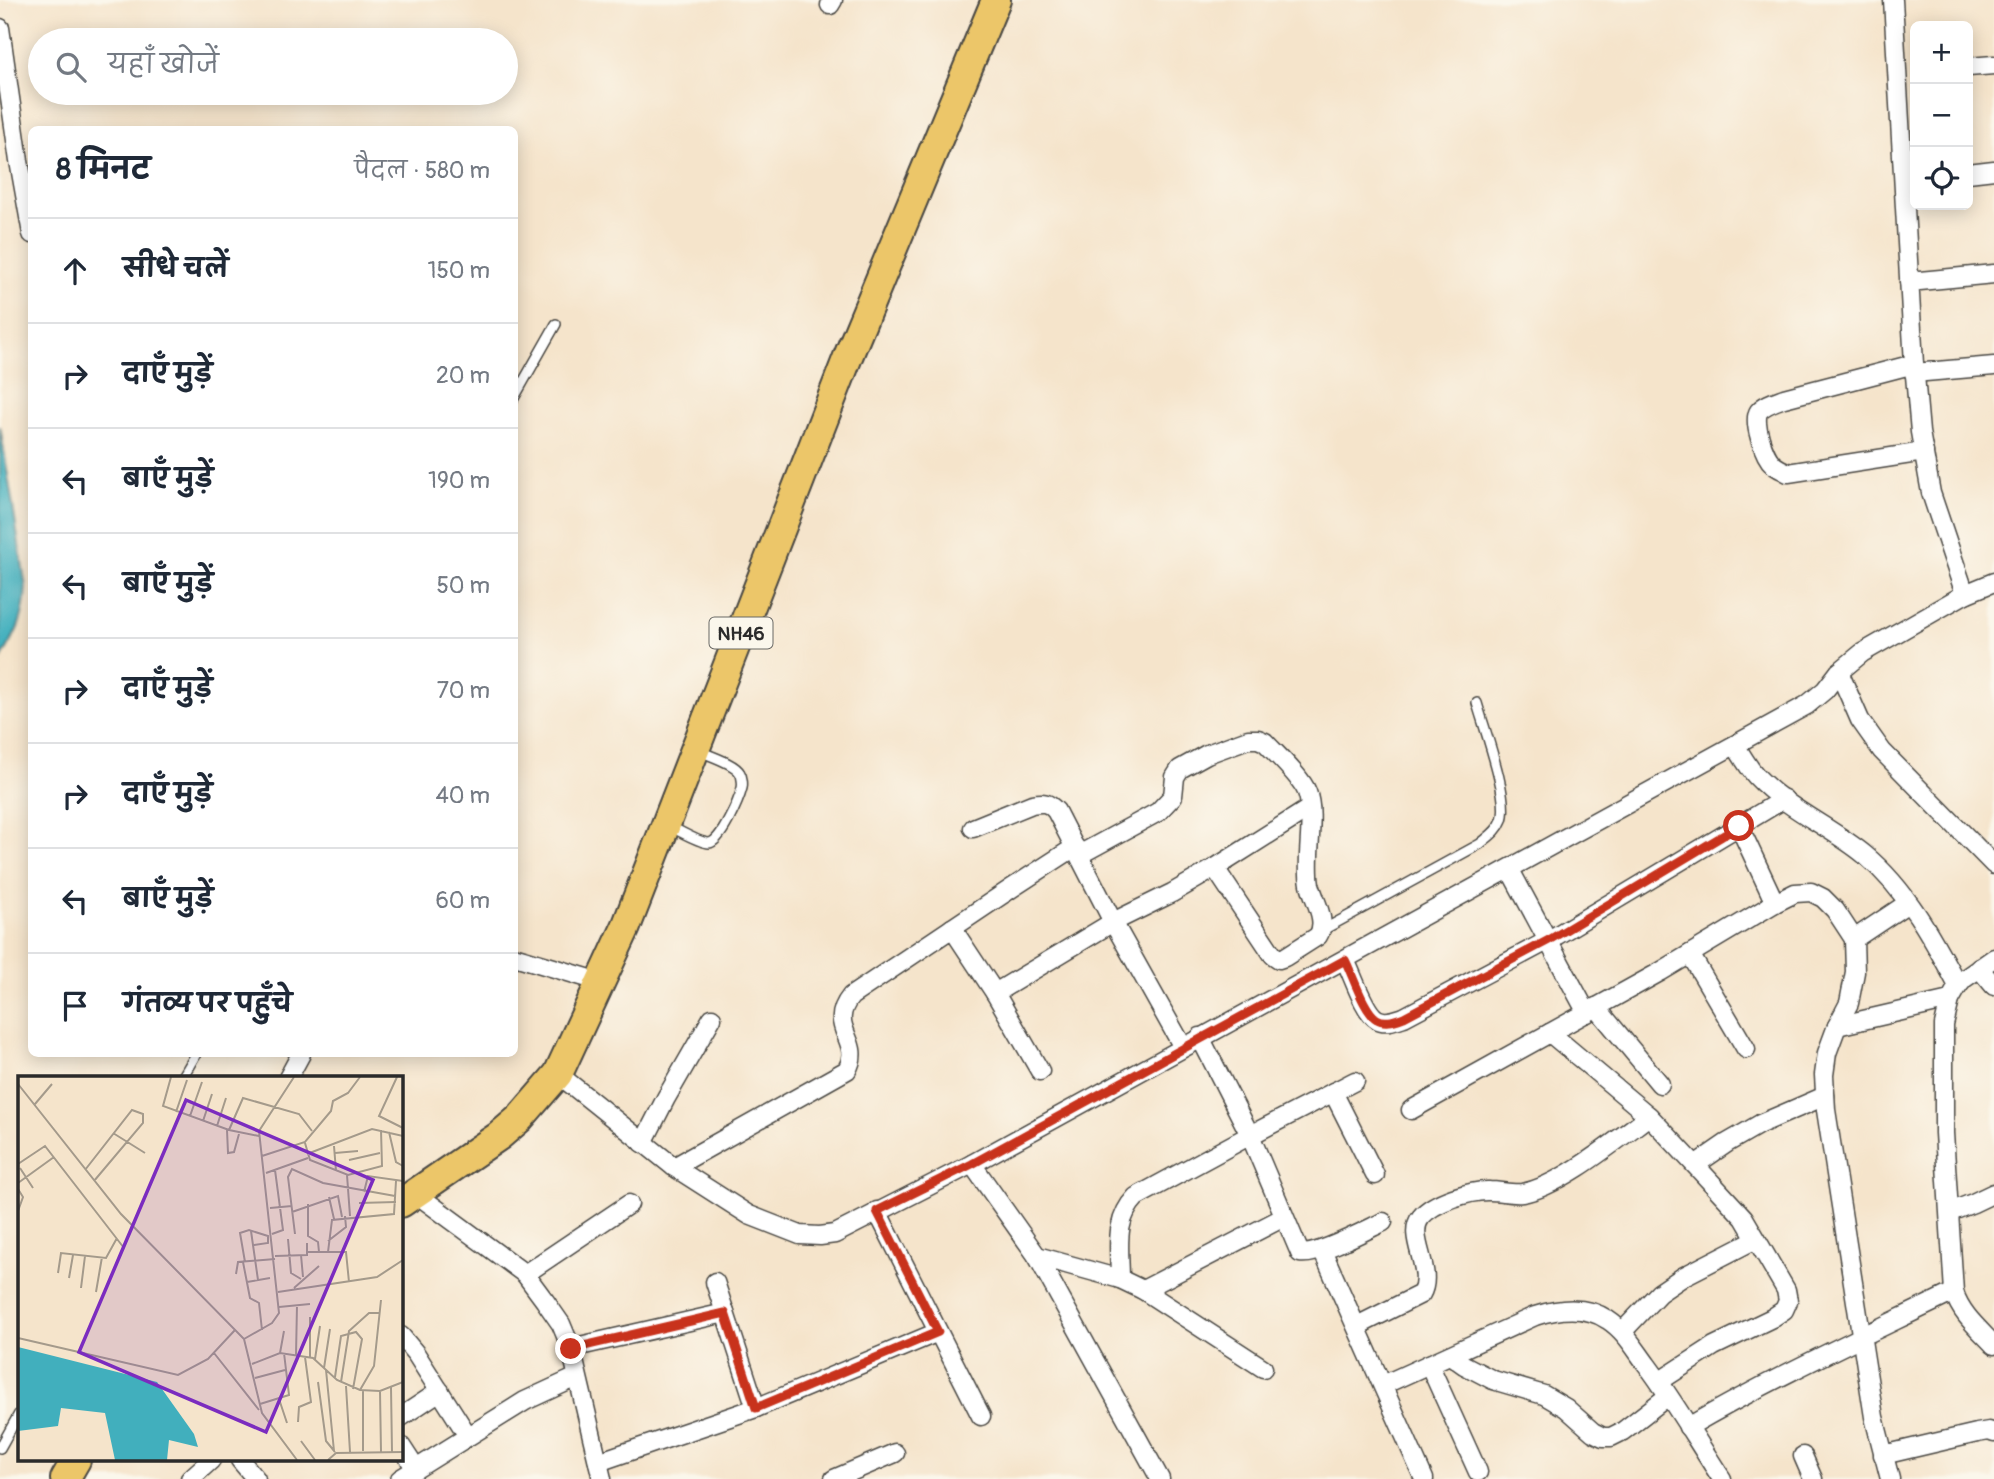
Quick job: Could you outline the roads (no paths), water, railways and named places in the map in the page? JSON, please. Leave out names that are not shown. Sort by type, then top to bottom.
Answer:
[{"type":"highway","name":"NH46","points":[[408,1198],[499,1136],[520,1118],[558,1074],[626,927],[849,354],[996,0]]},
{"type":"highway","points":[[65,1479],[75,1462]]},
{"type":"street","points":[[1893,0],[1906,71],[1909,282],[1914,368],[1924,452],[1931,494],[1965,594]]},
{"type":"street","points":[[0,28],[28,212]]},
{"type":"street","points":[[1973,67],[1994,65]]},
{"type":"street","points":[[1973,172],[1994,170]]},
{"type":"street","points":[[1909,282],[1994,274]]},
{"type":"street","points":[[1924,452],[1787,473],[1766,456],[1759,434],[1757,415],[1760,409],[1784,398],[1914,368],[1994,366]]},
{"type":"street","points":[[558,1074],[674,1167],[749,1214],[800,1236],[835,1234],[972,1164],[1807,705],[1862,653],[1965,594],[1994,582]]},
{"type":"street","points":[[1839,672],[1860,720],[1882,751],[1994,865]]},
{"type":"street","points":[[674,1167],[847,1070],[852,1052],[841,1021],[845,1004],[852,996],[952,928],[1077,851],[1158,812],[1173,796],[1175,777],[1180,769],[1207,754],[1248,739],[1258,738],[1265,742],[1308,793],[1310,884],[1322,922],[1317,936],[1327,969]]},
{"type":"street","points":[[1735,745],[1758,779],[1864,855],[1887,875],[1933,939],[1954,993]]},
{"type":"street","points":[[1345,960],[1369,1012],[1377,1020],[1387,1022],[1404,1017],[1549,940],[1784,799]]},
{"type":"street","points":[[973,828],[1032,804],[1049,803],[1056,811],[1113,922],[1183,1047]]},
{"type":"street","points":[[995,993],[1113,922],[1215,868],[1310,808]]},
{"type":"street","points":[[1739,826],[1775,903]]},
{"type":"street","points":[[1215,868],[1273,955],[1279,959],[1317,936]]},
{"type":"street","points":[[1510,870],[1591,1010],[1660,1084]]},
{"type":"street","points":[[1411,1110],[1690,954],[1775,903],[1795,893],[1811,892],[1823,898],[1835,910],[1854,939],[1855,972],[1849,1003],[1827,1052],[1825,1096],[1874,1417],[1890,1479]]},
{"type":"street","points":[[1854,939],[1908,903]]},
{"type":"street","points":[[952,928],[995,993],[1040,1071]]},
{"type":"street","points":[[1690,954],[1746,1049]]},
{"type":"street","points":[[518,957],[601,982]]},
{"type":"street","points":[[1994,986],[1987,963],[1964,979],[1954,993],[1944,1025],[1944,1133],[1954,1292],[1964,1313],[1994,1345]]},
{"type":"street","points":[[1837,1026],[1954,993]]},
{"type":"street","points":[[643,1143],[712,1018]]},
{"type":"street","points":[[1450,1355],[1493,1380],[1544,1395],[1566,1408],[1593,1432],[1611,1437],[1623,1432],[1664,1388],[1714,1346],[1772,1318],[1784,1310],[1788,1301],[1786,1290],[1744,1219],[1649,1116],[1550,1033]]},
{"type":"street","points":[[1200,1037],[1250,1135],[1300,1254],[1322,1250],[1383,1222]]},
{"type":"street","points":[[289,1076],[299,1057]]},
{"type":"street","points":[[1120,1279],[1121,1220],[1126,1208],[1136,1198],[1355,1081]]},
{"type":"street","points":[[1333,1093],[1375,1175]]},
{"type":"street","points":[[1695,1165],[1760,1124],[1825,1096]]},
{"type":"street","points":[[1357,1326],[1421,1294],[1426,1286],[1427,1276],[1419,1251],[1418,1226],[1420,1218],[1431,1209],[1455,1197],[1473,1192],[1518,1194],[1550,1184],[1649,1116]]},
{"type":"street","points":[[972,1164],[1037,1256],[1160,1479]]},
{"type":"street","points":[[1950,1212],[1994,1193]]},
{"type":"street","points":[[408,1198],[525,1274],[561,1324],[571,1349],[600,1471],[938,1332]]},
{"type":"street","points":[[525,1274],[629,1204]]},
{"type":"street","points":[[877,1211],[981,1416]]},
{"type":"street","points":[[1143,1290],[1284,1217]]},
{"type":"street","points":[[1623,1331],[1659,1293],[1684,1276],[1756,1239]]},
{"type":"street","points":[[1322,1250],[1424,1479]]},
{"type":"street","points":[[1037,1256],[1120,1279],[1143,1290],[1263,1368]]},
{"type":"street","points":[[715,1282],[756,1408]]},
{"type":"street","points":[[1688,1427],[1744,1396],[1954,1292]]},
{"type":"street","points":[[1383,1385],[1555,1309],[1574,1308],[1593,1312],[1608,1319],[1623,1331],[1664,1388],[1722,1479]]},
{"type":"street","points":[[571,1349],[725,1313]]},
{"type":"street","points":[[402,1337],[416,1354],[468,1436]]},
{"type":"street","points":[[1429,1364],[1478,1472]]},
{"type":"street","points":[[402,1450],[408,1474],[525,1401],[577,1377]]},
{"type":"street","points":[[402,1416],[440,1391]]},
{"type":"street","points":[[1884,1455],[1978,1433],[1994,1433]]},
{"type":"street","points":[[840,1478],[895,1453]]},
{"type":"street","points":[[1803,1456],[1813,1479]]},
{"type":"street","points":[[190,1479],[209,1462]]},
{"type":"street","points":[[242,1462],[256,1479]]},
{"type":"lane","points":[[518,391],[556,324]]},
{"type":"lane","points":[[1317,936],[1480,844],[1495,832],[1502,820],[1502,791],[1477,703]]},
{"type":"lane","points":[[666,824],[709,843],[717,839],[725,827],[743,787],[741,773],[735,766],[695,750]]},
{"type":"lane","points":[[183,1076],[194,1057]]},
{"type":"lane","points":[[0,1448],[18,1416]]},
{"type":"water","points":[[0,426],[26,587],[19,626],[0,661]]}]
